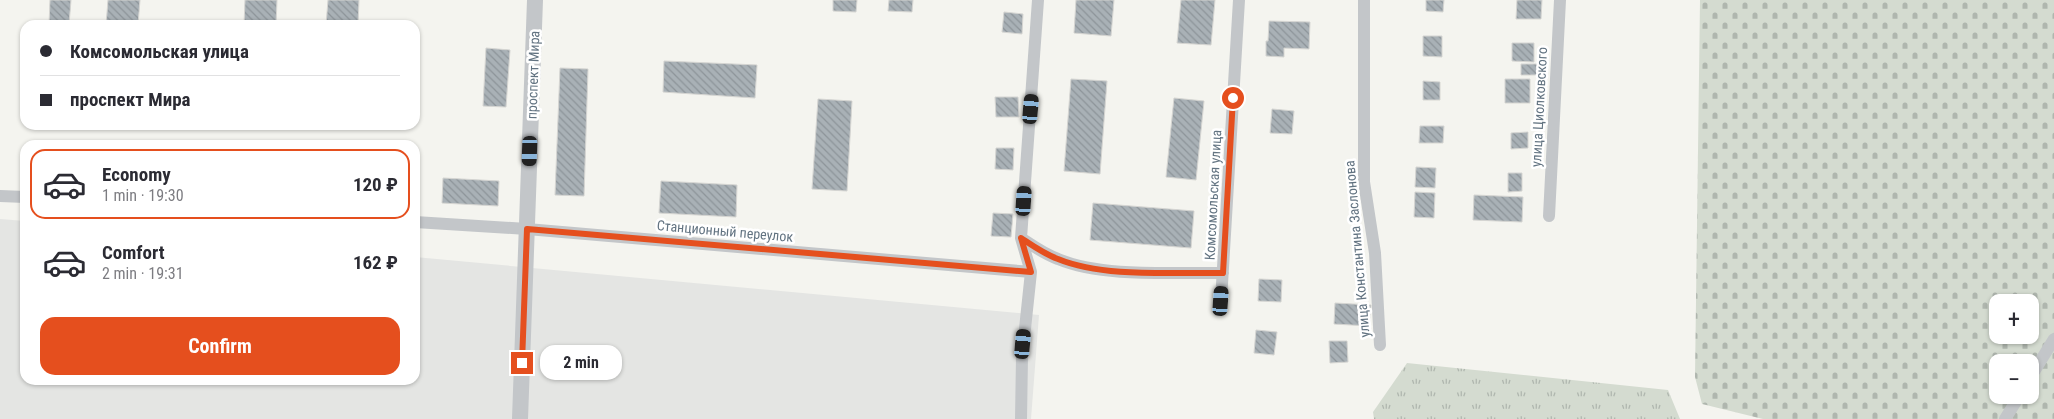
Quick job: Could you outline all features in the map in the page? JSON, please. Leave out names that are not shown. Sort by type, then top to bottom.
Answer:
[{"type":"street","name":"проспект Мира","points":[[520,419],[535,0]]},
{"type":"street","points":[[1021,419],[1022,357],[1031,272],[1021,238],[1038,0]]},
{"type":"street","name":"Комсомольская улица","points":[[1221,301],[1239,0]]},
{"type":"street","name":"улица Константина Заслонова","points":[[1364,0],[1364,182],[1375,253],[1380,345]]},
{"type":"street","name":"улица Циолковского","points":[[1549,216],[1560,0]]},
{"type":"street","points":[[0,196],[20,197]]},
{"type":"street","name":"Станционный переулок","points":[[420,222],[527,229],[1031,272]]},
{"type":"street","points":[[1021,238],[1058,260],[1088,267],[1123,271],[1223,273]]},
{"type":"street","points":[[2039,363],[2054,339]]},
{"type":"street","points":[[2005,419],[2014,404]]},
{"type":"shaded area","points":[[0,219],[20,221],[20,385],[420,385],[420,257],[1039,315],[1031,419],[0,419]]},
{"type":"green space","points":[[1700,0],[2054,0],[2054,419],[1763,419],[1702,404],[1695,377]]},
{"type":"green space","points":[[1407,363],[1668,390],[1680,419],[1374,419],[1373,412]]},
{"type":"building","points":[[50,0],[71,0],[69,20],[49,20]]},
{"type":"building","points":[[108,0],[140,0],[138,20],[106,20]]},
{"type":"building","points":[[245,0],[277,0],[276,20],[244,20]]},
{"type":"building","points":[[328,0],[359,0],[358,20],[326,20]]},
{"type":"building","points":[[833,0],[857,0],[856,12],[833,11]]},
{"type":"building","points":[[889,0],[913,0],[912,12],[888,11]]},
{"type":"building","points":[[1076,0],[1114,0],[1111,36],[1074,33]]},
{"type":"building","points":[[1181,0],[1215,0],[1211,45],[1177,43]]},
{"type":"building","points":[[1426,0],[1444,0],[1443,12],[1426,11]]},
{"type":"building","points":[[1517,0],[1542,0],[1541,19],[1516,19]]},
{"type":"building","points":[[1004,12],[1023,14],[1022,34],[1002,32]]},
{"type":"building","points":[[1269,21],[1310,22],[1309,49],[1284,48],[1284,57],[1266,56]]},
{"type":"building","points":[[1423,36],[1442,36],[1442,57],[1423,56]]},
{"type":"building","points":[[1512,43],[1534,43],[1534,62],[1512,61]]},
{"type":"building","points":[[486,48],[510,50],[506,107],[483,106]]},
{"type":"building","points":[[664,61],[757,65],[755,98],[663,92]]},
{"type":"building","points":[[1521,64],[1543,64],[1543,75],[1521,75]]},
{"type":"building","points":[[560,68],[588,69],[584,196],[555,195]]},
{"type":"building","points":[[1071,79],[1107,81],[1100,174],[1064,171]]},
{"type":"building","points":[[1505,79],[1530,79],[1530,103],[1505,103]]},
{"type":"building","points":[[1423,81],[1440,82],[1440,100],[1423,100]]},
{"type":"building","points":[[995,97],[1018,97],[1019,117],[996,117]]},
{"type":"building","points":[[1174,98],[1204,101],[1196,180],[1166,177]]},
{"type":"building","points":[[818,99],[852,101],[847,191],[812,189]]},
{"type":"building","points":[[1272,109],[1294,111],[1292,134],[1270,133]]},
{"type":"building","points":[[1420,126],[1444,126],[1443,143],[1419,143]]},
{"type":"building","points":[[1528,132],[1528,148],[1511,149],[1511,133]]},
{"type":"building","points":[[996,148],[1014,148],[1013,170],[995,169]]},
{"type":"building","points":[[1416,167],[1436,168],[1435,188],[1415,187]]},
{"type":"building","points":[[1508,173],[1522,173],[1522,191],[1508,192]]},
{"type":"building","points":[[443,178],[499,181],[498,206],[442,203]]},
{"type":"building","points":[[661,181],[737,185],[736,217],[659,213]]},
{"type":"building","points":[[1415,192],[1435,193],[1434,218],[1414,217]]},
{"type":"building","points":[[1474,195],[1523,197],[1522,222],[1473,220]]},
{"type":"building","points":[[1093,203],[1194,211],[1191,248],[1090,240]]},
{"type":"building","points":[[993,213],[1013,214],[1011,237],[991,236]]},
{"type":"building","points":[[1259,279],[1282,280],[1281,302],[1258,301]]},
{"type":"building","points":[[1335,303],[1371,305],[1369,326],[1334,324]]},
{"type":"building","points":[[1256,330],[1277,332],[1274,355],[1254,353]]},
{"type":"building","points":[[1329,341],[1347,341],[1348,362],[1330,363]]},
{"type":"route","points":[[522,363],[527,229],[1031,272],[1021,238],[1058,260],[1088,267],[1123,271],[1223,273],[1233,98]]}]
